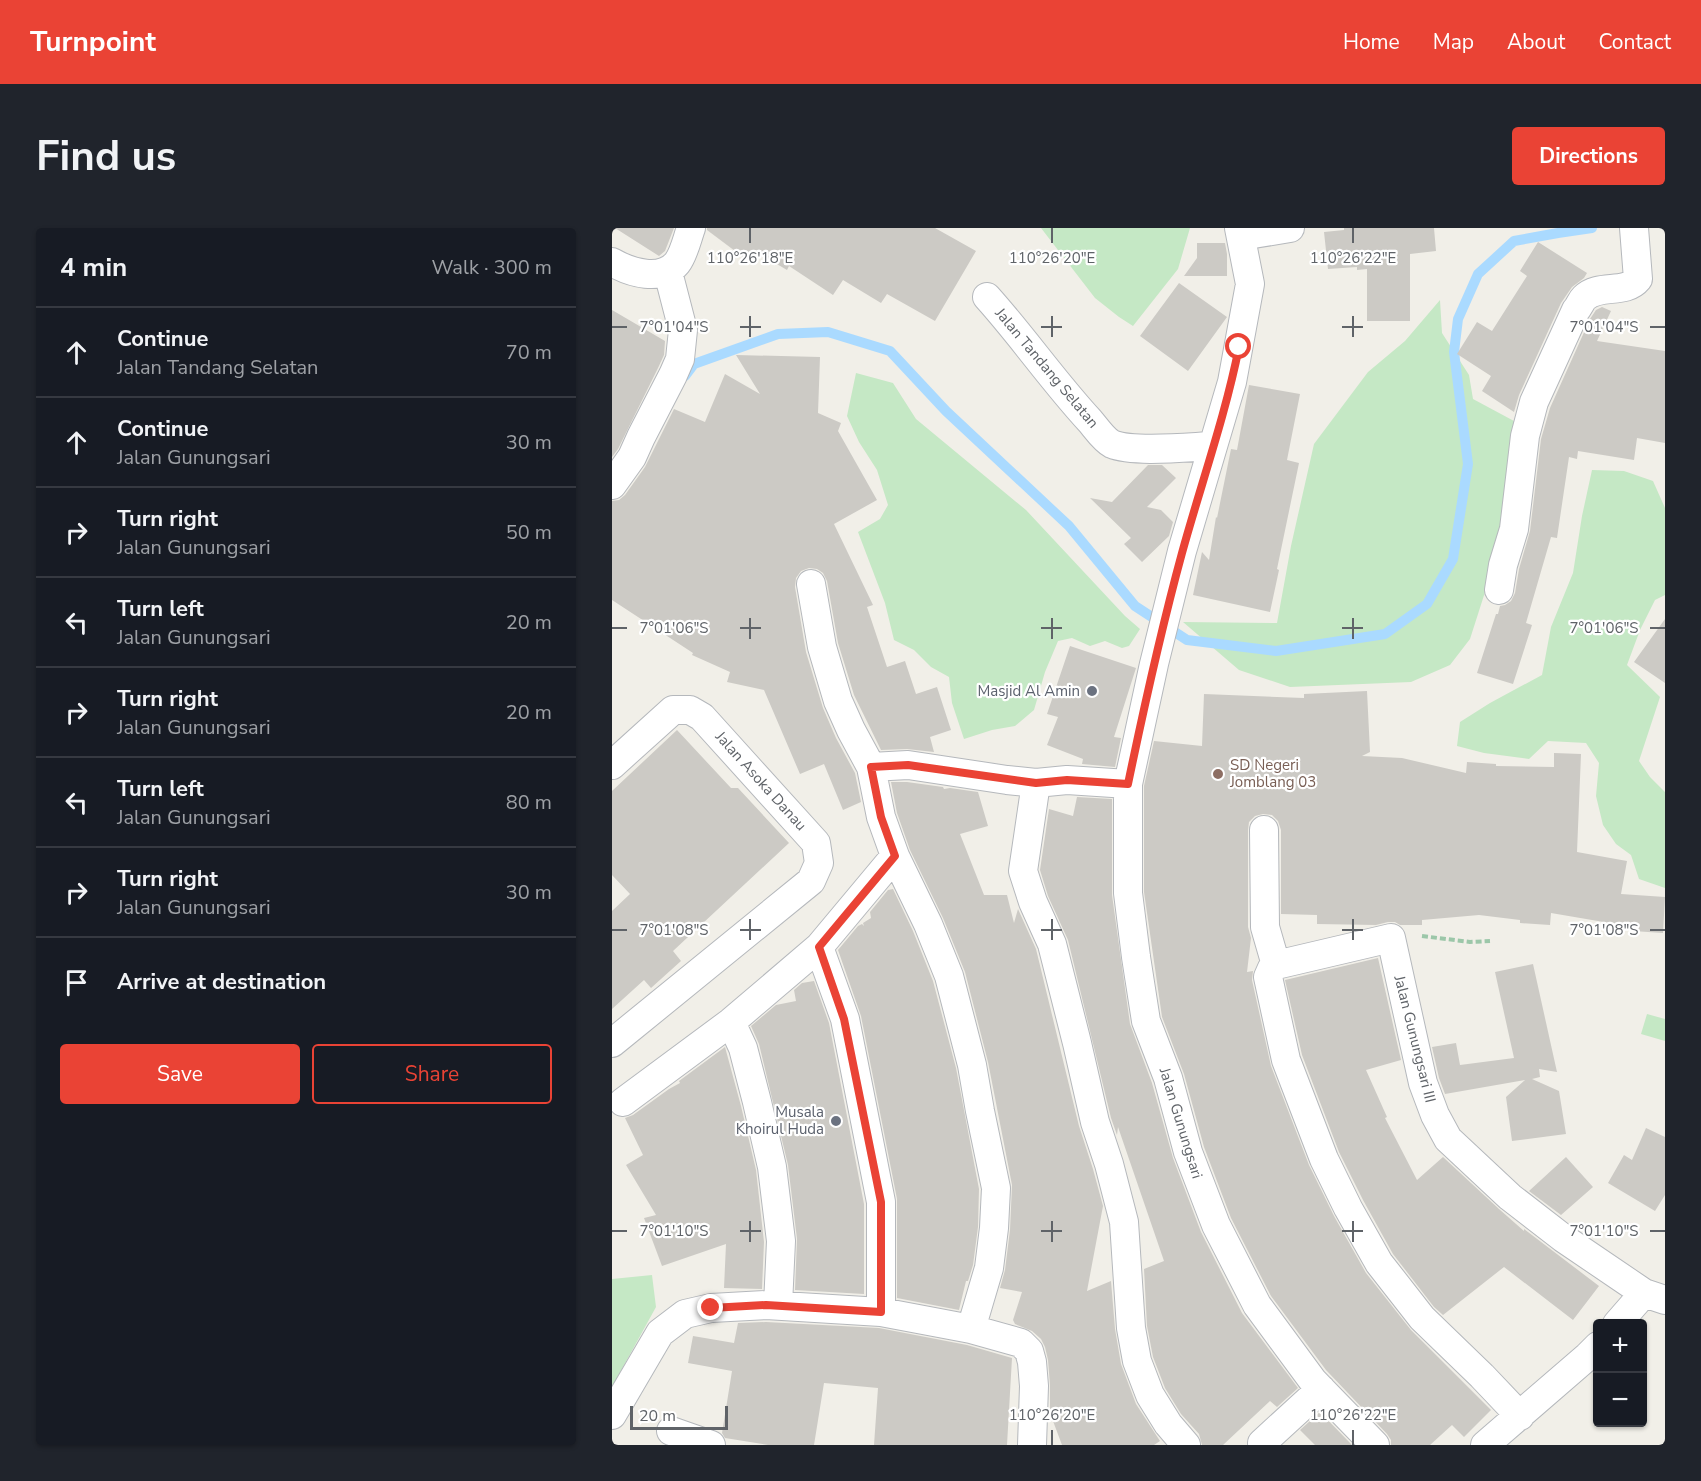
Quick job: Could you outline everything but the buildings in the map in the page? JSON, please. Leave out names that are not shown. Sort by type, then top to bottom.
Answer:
[{"type":"street","points":[[612,262],[621,267],[649,274],[668,272],[679,261],[691,228]]},
{"type":"street","points":[[1213,446],[1232,382],[1250,284],[1240,232],[1290,228]]},
{"type":"street","points":[[1498,590],[1514,529],[1525,436],[1534,402],[1576,310],[1585,297],[1594,292],[1625,288],[1634,284],[1638,279],[1634,228]]},
{"type":"street","points":[[612,485],[632,458],[680,359],[683,330],[668,272]]},
{"type":"street","name":"Jalan Tandang Selatan","points":[[987,297],[1010,322],[1076,406],[1111,443],[1129,448],[1213,446]]},
{"type":"street","name":"Jalan Gunungsari","points":[[1213,446],[1182,551],[1128,784],[1128,893],[1146,1021],[1168,1078],[1188,1152],[1216,1225],[1257,1305],[1312,1381],[1375,1445]]},
{"type":"street","points":[[812,584],[822,647],[837,701],[871,767],[881,817],[895,856],[928,924],[949,976],[972,1065],[996,1188],[989,1268],[971,1329]]},
{"type":"street","name":"Jalan Asoka Danau","points":[[612,765],[673,710],[690,710],[702,717],[816,843],[819,863],[812,881],[612,1043]]},
{"type":"street","points":[[871,767],[908,765],[1036,783],[1067,780],[1128,784]]},
{"type":"street","points":[[1036,783],[1023,871],[1033,902],[1052,944],[1095,1122],[1124,1222],[1131,1328],[1137,1361],[1150,1395],[1168,1424],[1186,1445]]},
{"type":"street","points":[[1264,830],[1265,927],[1276,965]]},
{"type":"street","points":[[623,1102],[731,1022],[819,947],[895,856]]},
{"type":"street","points":[[1391,938],[1276,965],[1272,968],[1268,977],[1286,1060],[1324,1159],[1379,1263],[1422,1318],[1520,1416]]},
{"type":"street","name":"Jalan Gunungsari III","points":[[1391,938],[1423,1083],[1435,1115],[1448,1139],[1510,1197],[1554,1232],[1655,1296]]},
{"type":"street","points":[[819,947],[844,1019],[881,1202],[881,1312]]},
{"type":"street","points":[[731,1022],[743,1048],[772,1167],[781,1241],[778,1305]]},
{"type":"street","points":[[1623,1319],[1655,1296]]},
{"type":"street","points":[[612,1415],[660,1333],[685,1314],[711,1308],[778,1305],[881,1312],[971,1329],[1021,1343],[1029,1351],[1034,1386],[1032,1445]]},
{"type":"street","points":[[1485,1445],[1593,1351]]},
{"type":"street","points":[[1262,1443],[1321,1389]]},
{"type":"street","points":[[1033,1415],[1051,1445]]},
{"type":"street","points":[[671,1431],[711,1445]]},
{"type":"path","points":[[1391,938],[1421,936],[1470,942],[1490,941]]},
{"type":"green space","points":[[1041,228],[1190,228],[1178,269],[1133,326],[1095,298]]},
{"type":"green space","points":[[1440,300],[1442,333],[1469,375],[1473,399],[1514,421],[1511,448],[1511,511],[1470,639],[1450,665],[1411,682],[1290,687],[1239,670],[1183,622],[1277,623],[1291,546],[1314,444],[1368,372],[1405,341]]},
{"type":"green space","points":[[856,373],[893,383],[916,419],[1026,510],[1125,616],[1140,629],[1129,646],[1122,648],[1105,641],[1090,646],[1072,638],[1058,641],[1045,672],[1034,710],[1015,726],[992,730],[964,739],[952,703],[949,677],[931,667],[914,650],[894,640],[885,603],[858,532],[880,519],[888,505],[877,470],[859,442],[847,416]]},
{"type":"green space","points":[[1592,470],[1624,471],[1653,481],[1665,508],[1665,595],[1655,600],[1640,630],[1627,665],[1660,697],[1639,761],[1650,777],[1665,792],[1665,888],[1639,879],[1631,855],[1616,844],[1603,825],[1596,796],[1599,763],[1586,743],[1548,741],[1529,759],[1484,753],[1457,746],[1460,722],[1542,675],[1551,627],[1573,573]]},
{"type":"green space","points":[[1647,1014],[1665,1019],[1665,1041],[1641,1034]]},
{"type":"green space","points":[[652,1275],[656,1307],[612,1387],[612,1279]]},
{"type":"waterway","points":[[685,376],[694,364],[778,334],[828,332],[890,351],[946,411],[1069,526],[1135,606],[1187,640],[1276,651],[1385,634],[1427,604],[1453,559],[1468,464],[1454,352],[1458,319],[1478,274],[1514,241],[1592,228]]},
{"type":"place","name":"Masjid Al Amin","points":[[1092,691]]},
{"type":"place","name":"SD Negeri Jomblang 03","points":[[1218,774]]},
{"type":"place","name":"Musala Khoirul Huda","points":[[836,1121]]},
{"type":"route","points":[[711,1308],[766,1305],[881,1312],[881,1202],[844,1019],[819,947],[895,856],[881,817],[871,767],[908,765],[1036,783],[1067,780],[1128,784],[1182,551],[1232,382],[1239,347]]}]
